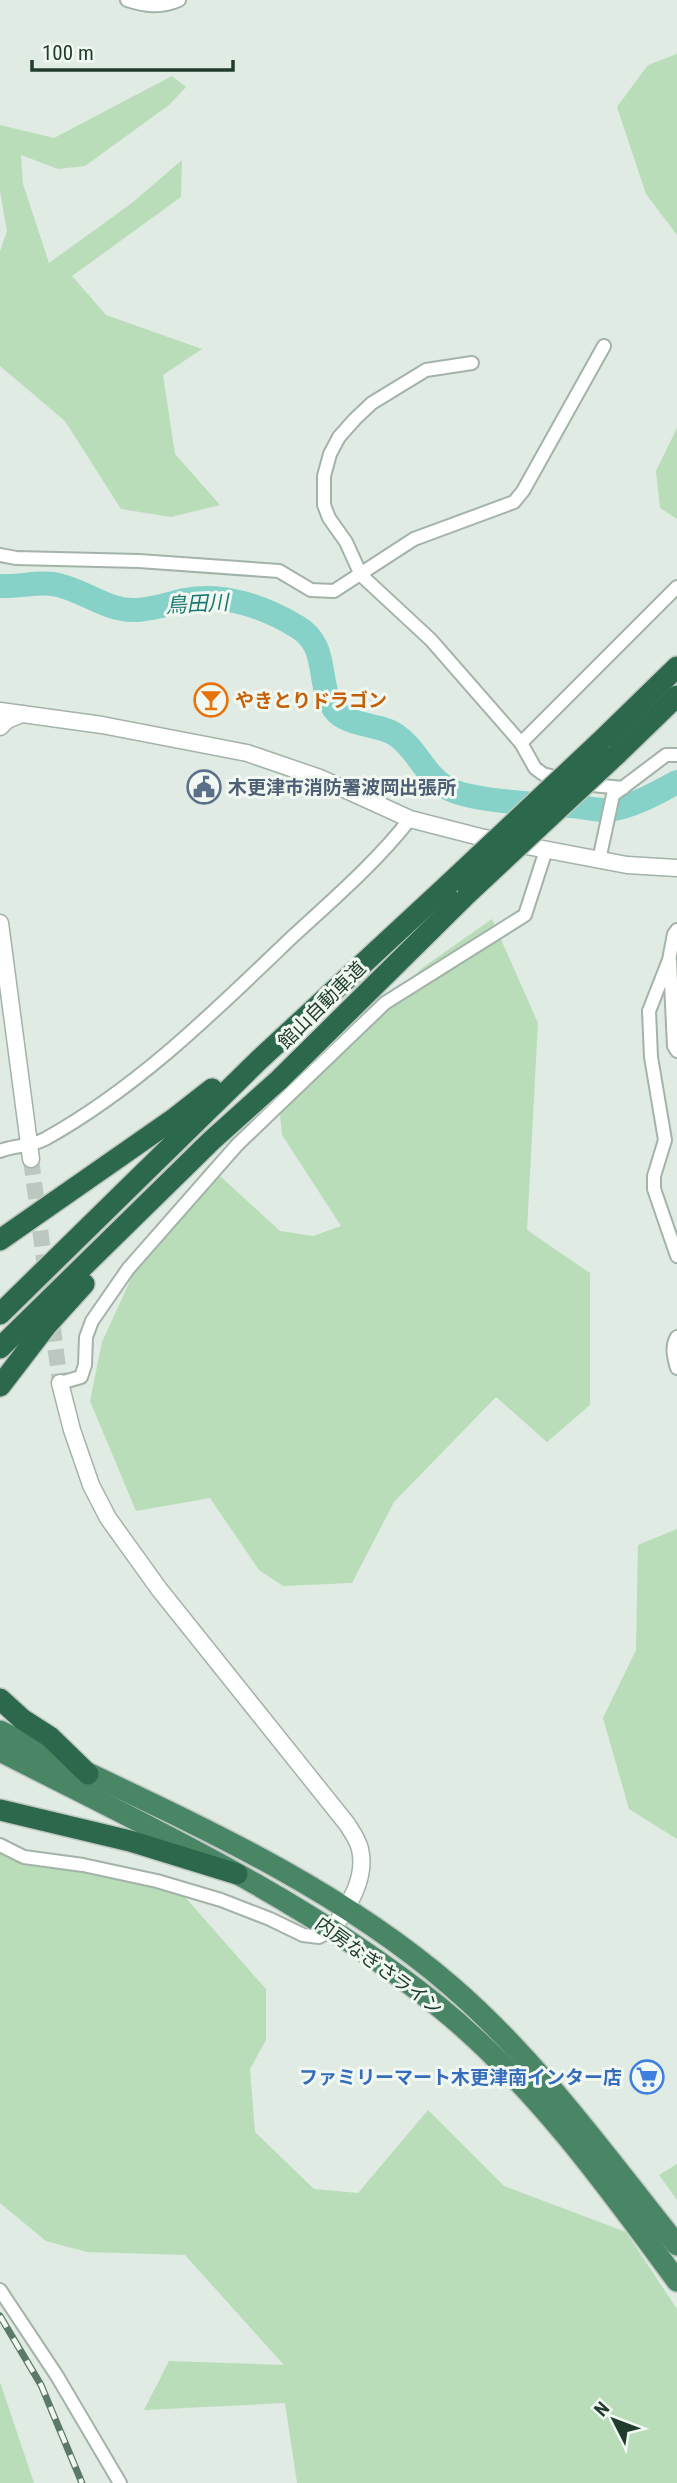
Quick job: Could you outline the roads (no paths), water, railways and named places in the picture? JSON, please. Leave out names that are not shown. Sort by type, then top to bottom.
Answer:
[{"type":"highway","name":"館山自動車道","points":[[609,748],[677,667]]},
{"type":"highway","name":"館山自動車道","points":[[0,1348],[211,1141],[279,1080],[458,889],[609,748],[677,696]]},
{"type":"highway","name":"館山自動車道","points":[[0,1314],[259,1060],[426,905],[458,889]]},
{"type":"highway","points":[[0,1240],[175,1118],[244,1063],[426,905]]},
{"type":"highway","points":[[1,1384],[46,1326],[159,1203],[211,1141]]},
{"type":"highway","points":[[0,1224],[99,1171]]},
{"type":"highway","points":[[0,1699],[22,1719],[50,1737],[88,1774]]},
{"type":"highway","name":"内房なぎさライン","points":[[0,1731],[167,1811],[294,1878],[386,1936],[451,1986],[511,2044],[579,2119],[677,2245]]},
{"type":"highway","name":"内房なぎさライン","points":[[0,1751],[117,1809],[286,1900],[439,2007],[499,2063],[603,2182],[677,2281]]},
{"type":"highway","points":[[0,1810],[131,1841],[237,1874]]},
{"type":"street","points":[[127,0],[143,5],[166,6],[179,0]]},
{"type":"street","points":[[0,555],[279,571],[312,590],[334,591],[414,539],[514,502],[523,491],[604,346]]},
{"type":"street","points":[[472,363],[426,370],[372,404],[339,437],[330,454],[324,476],[324,505],[329,518],[346,542],[361,575],[431,640],[521,743],[535,768],[543,774],[578,783],[623,788]]},
{"type":"street","points":[[521,743],[677,587]]},
{"type":"street","points":[[0,711],[102,725],[247,753],[320,778],[410,819],[480,837],[626,865],[677,868]]},
{"type":"street","points":[[0,727],[7,720],[24,713]]},
{"type":"street","points":[[599,860],[613,795],[666,755],[677,755]]},
{"type":"street","points":[[29,1153],[127,1086],[256,972],[344,889],[410,819]]},
{"type":"street","points":[[0,1845],[24,1857],[83,1865],[145,1878],[221,1900],[303,1935],[319,1937],[332,1930],[346,1909],[356,1889],[362,1865],[360,1846],[348,1824],[159,1589],[108,1518],[91,1485],[60,1383],[82,1377],[86,1337],[92,1321],[128,1269],[237,1145],[386,1003],[525,915],[546,850]]},
{"type":"street","points":[[0,923],[29,1153]]},
{"type":"street","points":[[677,930],[669,960],[649,1011],[651,1057],[664,1140],[654,1176],[654,1189],[677,1256]]},
{"type":"street","points":[[669,960],[674,1046],[677,1051]]},
{"type":"street","points":[[0,1151],[10,1147],[29,1153]]},
{"type":"street","points":[[664,1216],[677,1219]]},
{"type":"street","points":[[677,1336],[674,1341],[674,1357],[677,1368]]},
{"type":"street","points":[[0,2290],[57,2376],[120,2483]]},
{"type":"waterway","name":"鳥田川","points":[[0,586],[53,584],[122,609],[146,609],[185,600],[214,598],[242,603],[270,613],[296,626],[314,643],[328,698],[340,715],[396,735],[439,783],[458,793],[507,802],[609,810],[636,803],[677,782]]},
{"type":"tunnel","points":[[31,1159],[60,1383]]},
{"type":"railway","points":[[0,2316],[41,2385],[82,2483]]},
{"type":"place","name":"やきとりドラゴン","points":[[211,700]]},
{"type":"place","name":"木更津市消防署波岡出張所","points":[[204,787]]},
{"type":"place","name":"ファミリーマート木更津南インター店","points":[[647,2077]]}]
